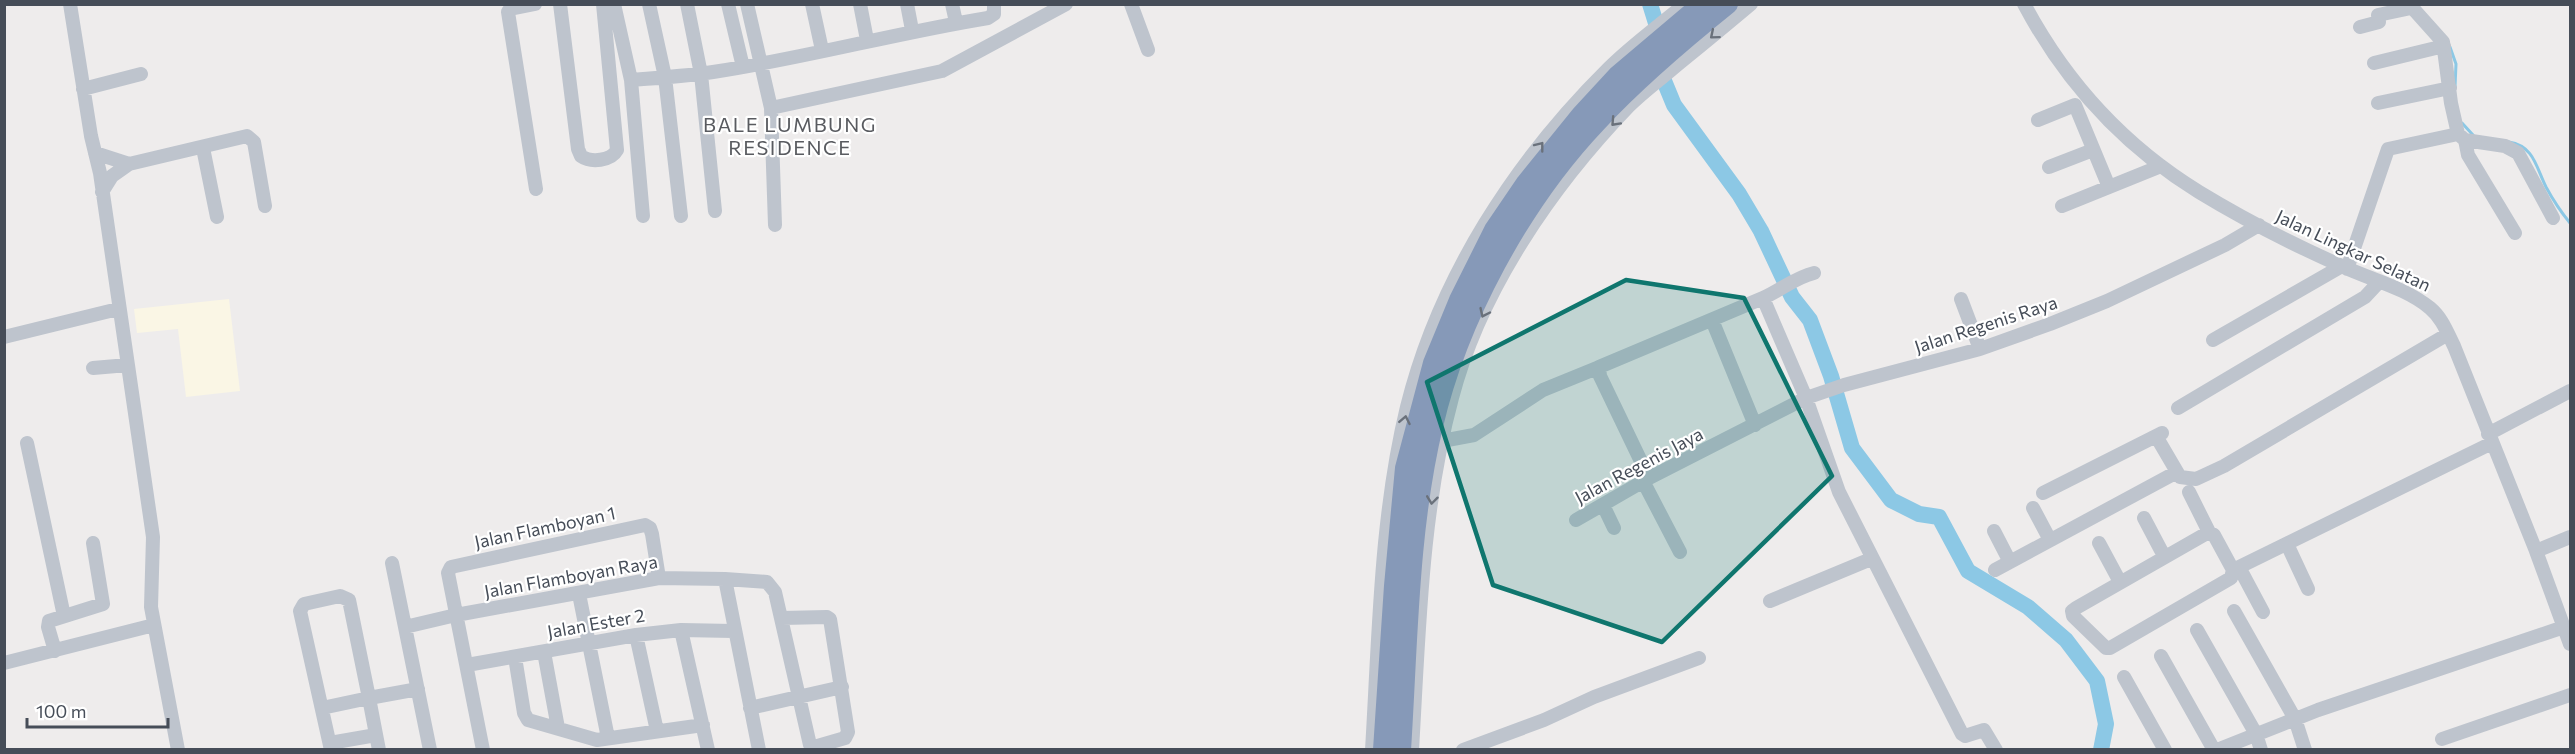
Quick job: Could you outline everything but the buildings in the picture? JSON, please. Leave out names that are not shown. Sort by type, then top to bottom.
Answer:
[{"type":"highway","points":[[1401,750],[1412,582],[1422,486],[1433,427],[1460,338],[1477,299],[1509,242],[1540,194],[1595,124],[1702,4]]},
{"type":"highway","points":[[1383,750],[1394,585],[1405,468],[1433,363],[1459,300],[1494,230],[1526,183],[1613,72],[1663,48],[1728,4]]},
{"type":"street","points":[[70,4],[102,192],[153,537],[151,593],[154,625],[178,750]]},
{"type":"street","points":[[535,4],[510,9],[508,12],[536,189]]},
{"type":"street","points":[[561,4],[578,149],[581,156],[591,161],[612,157],[617,150],[603,4]]},
{"type":"street","points":[[614,4],[631,80],[643,216]]},
{"type":"street","points":[[649,4],[665,77],[681,216]]},
{"type":"street","points":[[687,4],[701,74],[715,212]]},
{"type":"street","points":[[728,4],[743,67]]},
{"type":"street","points":[[747,4],[771,108],[775,225]]},
{"type":"street","points":[[812,4],[822,50]]},
{"type":"street","points":[[860,4],[867,40]]},
{"type":"street","points":[[907,4],[912,30]]},
{"type":"street","points":[[952,4],[956,22]]},
{"type":"street","points":[[631,80],[701,74],[743,67],[912,30],[992,16],[995,10],[994,4]]},
{"type":"street","points":[[1131,4],[1148,50]]},
{"type":"street","points":[[1412,750],[1428,532],[1442,441],[1452,397],[1476,332],[1521,243],[1577,165],[1630,105],[1685,4]]},
{"type":"street","points":[[1663,48],[1751,4]]},
{"type":"street","name":"Jalan Lingkar Selatan","points":[[2024,4],[2046,42],[2084,94],[2124,136],[2161,166],[2198,192],[2344,268],[2429,306],[2440,317],[2536,550],[2571,644]]},
{"type":"street","points":[[771,108],[942,71],[1061,5]]},
{"type":"street","points":[[2360,27],[2379,22],[2378,15],[2410,6],[2430,25],[2444,46],[2450,88],[2468,155],[2515,232]]},
{"type":"street","points":[[2374,63],[2444,46]]},
{"type":"street","points":[[1372,750],[1389,521],[1407,407],[1421,364],[1452,283],[1482,228],[1510,185],[1542,142],[1613,72]]},
{"type":"street","points":[[83,89],[141,74]]},
{"type":"street","points":[[2378,103],[2450,88]]},
{"type":"street","points":[[2038,120],[2075,105],[2109,188]]},
{"type":"street","points":[[102,192],[112,176],[129,164],[250,137],[254,142],[265,206]]},
{"type":"street","points":[[2214,340],[2344,268],[2388,149],[2462,137],[2505,146],[2518,153],[2553,218]]},
{"type":"street","points":[[203,148],[217,217]]},
{"type":"street","points":[[2049,167],[2093,150]]},
{"type":"street","points":[[95,153],[129,164]]},
{"type":"street","points":[[2062,206],[2161,166]]},
{"type":"street","name":"Jalan Regenis Raya","points":[[1719,443],[1806,398],[1980,349],[2108,301],[2224,245],[2259,225]]},
{"type":"street","points":[[1442,441],[1474,435],[1543,390],[1763,298],[1790,285],[1803,275],[1814,273]]},
{"type":"street","points":[[2178,408],[2365,297],[2379,282]]},
{"type":"street","points":[[1763,298],[1806,398],[1839,492],[1961,734],[1965,736],[1984,730],[1996,750]]},
{"type":"street","points":[[1961,299],[1980,349]]},
{"type":"street","points":[[4,337],[118,309]]},
{"type":"street","points":[[1712,320],[1755,425]]},
{"type":"street","points":[[2043,493],[2159,434],[2180,477],[2196,479],[2224,466],[2448,334]]},
{"type":"street","points":[[93,368],[128,364]]},
{"type":"street","points":[[1597,369],[1680,552]]},
{"type":"street","points":[[2209,532],[2072,611],[2073,615],[2106,648],[2230,578],[2236,568],[2490,438],[2571,391]]},
{"type":"street","points":[[27,443],[64,616]]},
{"type":"street","name":"Jalan Regenis Jaya","points":[[1576,520],[1646,480],[1719,443]]},
{"type":"street","points":[[1995,570],[2176,472]]},
{"type":"street","points":[[2189,492],[2209,532],[2214,535],[2263,612]]},
{"type":"street","points":[[1603,505],[1614,528]]},
{"type":"street","points":[[2033,508],[2050,540]]},
{"type":"street","points":[[2144,518],[2164,556]]},
{"type":"street","name":"Jalan Flamboyan 1","points":[[456,615],[448,573],[453,565],[645,525],[650,528],[659,578]]},
{"type":"street","points":[[1994,531],[2010,562]]},
{"type":"street","points":[[2536,550],[2571,537]]},
{"type":"street","points":[[55,651],[48,622],[103,604],[93,543]]},
{"type":"street","points":[[2099,543],[2120,582]]},
{"type":"street","points":[[2287,543],[2308,589]]},
{"type":"street","points":[[1770,601],[1871,559]]},
{"type":"street","points":[[392,563],[430,750]]},
{"type":"street","name":"Jalan Flamboyan Raya","points":[[405,627],[456,615],[659,578],[767,582],[775,592],[782,618]]},
{"type":"street","points":[[725,579],[733,631],[759,750]]},
{"type":"street","points":[[579,594],[608,738]]},
{"type":"street","points":[[376,735],[330,747],[300,611],[307,602],[340,596],[349,600],[369,698],[379,750]]},
{"type":"street","points":[[2234,611],[2295,719],[2305,750]]},
{"type":"street","points":[[456,615],[483,750]]},
{"type":"street","points":[[782,618],[830,618],[842,687],[848,735],[845,738],[814,747],[809,743],[782,618]]},
{"type":"street","points":[[4,663],[154,625]]},
{"type":"street","points":[[2161,656],[2216,750],[2295,719],[2564,627]]},
{"type":"street","points":[[681,630],[708,750]]},
{"type":"street","name":"Jalan Ester 2","points":[[467,665],[636,635],[681,630],[733,631]]},
{"type":"street","points":[[2197,630],[2256,735],[2261,750]]},
{"type":"street","points":[[636,635],[657,731]]},
{"type":"street","points":[[544,652],[558,728]]},
{"type":"street","points":[[515,657],[525,717],[594,740],[703,725]]},
{"type":"street","points":[[1463,750],[1699,657]]},
{"type":"street","points":[[2124,677],[2165,750]]},
{"type":"street","points":[[750,708],[842,687]]},
{"type":"street","points":[[322,708],[418,689]]},
{"type":"street","points":[[2442,739],[2571,694]]},
{"type":"highlighted area","points":[[1626,280],[1744,298],[1832,476],[1662,642],[1493,585],[1427,382]]},
{"type":"shaded area","points":[[229,299],[240,391],[186,397],[178,329],[137,333],[134,309]]},
{"type":"waterway","points":[[1650,4],[1659,33],[1660,71],[1674,105],[1739,194],[1761,231],[1792,297],[1810,320],[1831,376],[1852,448],[1891,500],[1919,514],[1939,517],[1968,571],[2028,607],[2066,640],[2097,681],[2106,724],[2101,750]]},
{"type":"waterway","points":[[2450,47],[2456,64],[2455,87]]},
{"type":"waterway","points":[[2462,123],[2473,135]]},
{"type":"waterway","points":[[2509,142],[2524,148],[2533,158],[2549,192],[2570,223]]},
{"type":"district","name":"BALE LUMBUNG RESIDENCE","points":[[790,136]]}]
